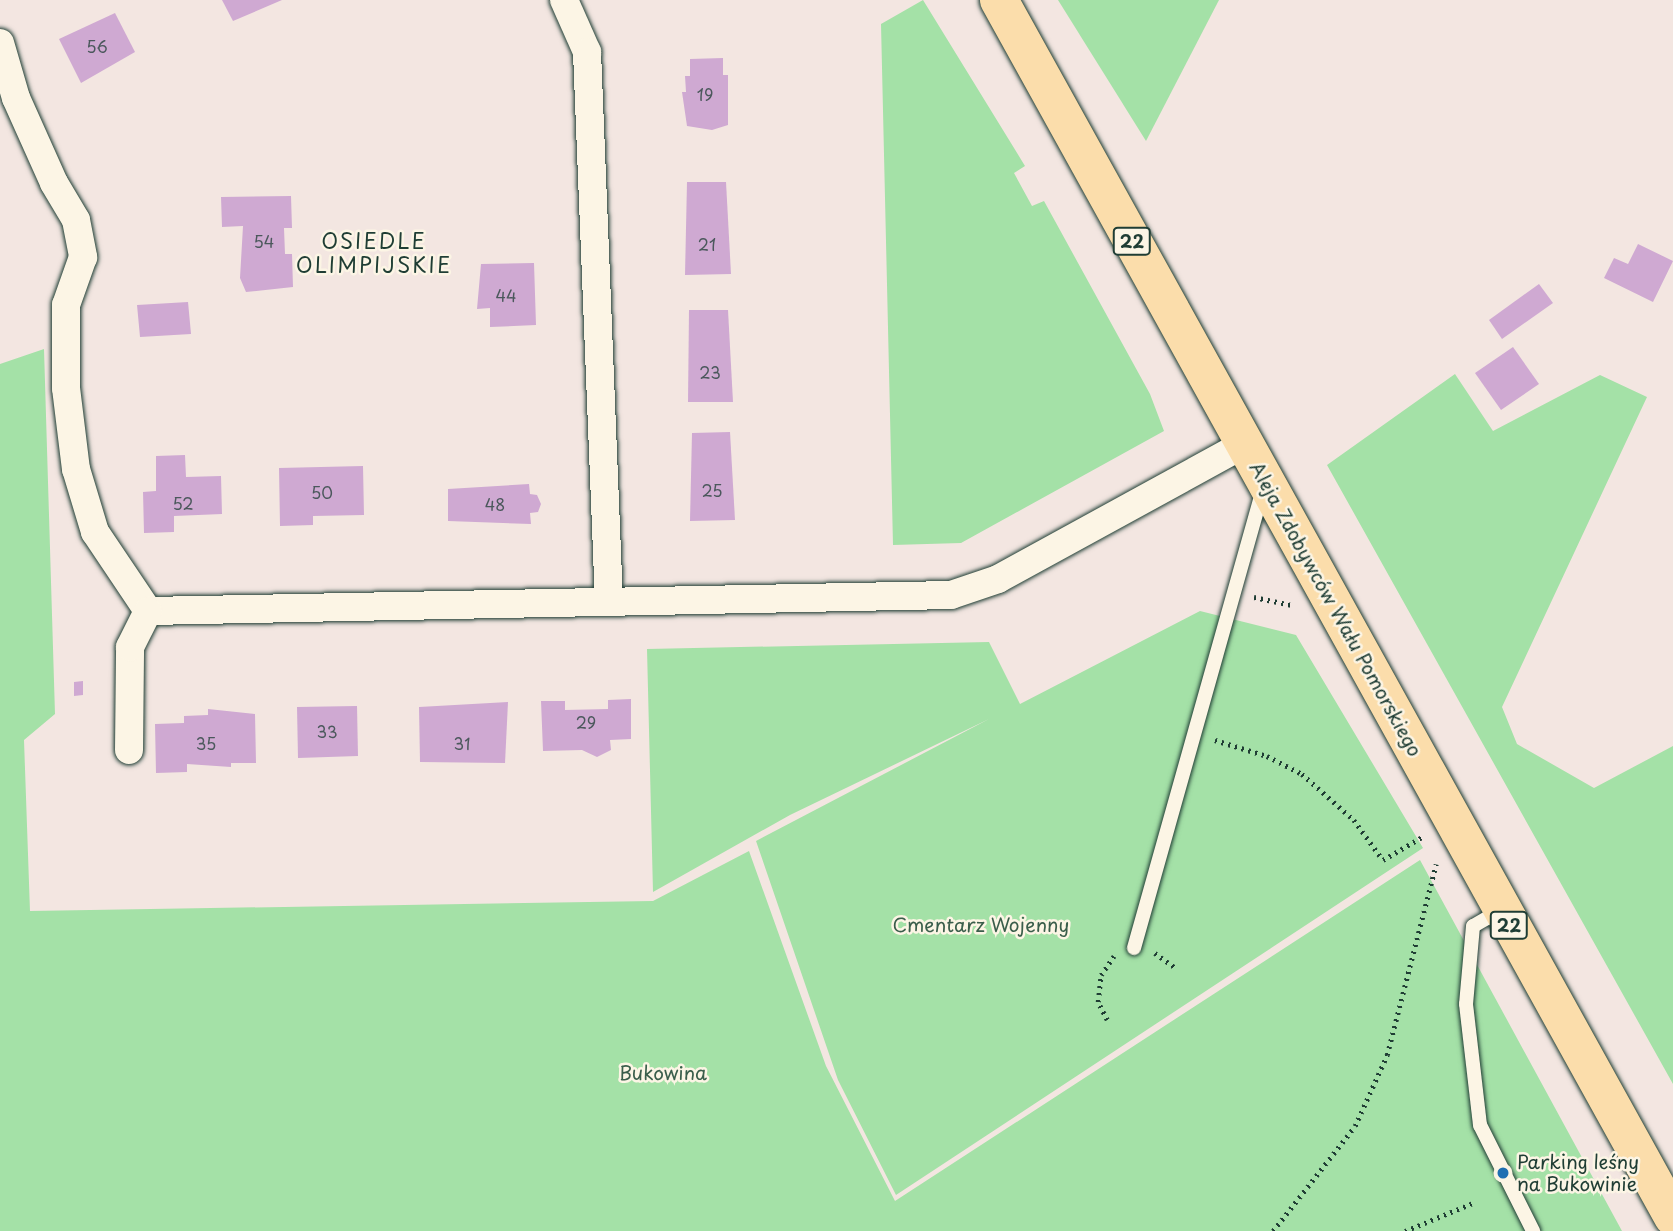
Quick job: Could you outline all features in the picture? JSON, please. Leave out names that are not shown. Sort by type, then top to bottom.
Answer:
[{"type":"main road","name":"Aleja Zdobywców Wału Pomorskiego","points":[[999,0],[1673,1217]]},
{"type":"street","points":[[564,0],[587,52],[609,601]]},
{"type":"street","points":[[0,43],[16,98],[54,183],[76,220],[83,257],[66,305],[66,360],[76,469],[95,532],[148,611]]},
{"type":"street","points":[[148,611],[951,595],[998,579],[1245,444]]},
{"type":"street","points":[[129,750],[130,647],[148,611]]},
{"type":"lane","points":[[1134,948],[1266,482]]},
{"type":"lane","points":[[1501,910],[1473,926],[1465,1004],[1479,1125],[1533,1231]]},
{"type":"path","points":[[1233,593],[1292,606]]},
{"type":"path","points":[[1194,734],[1267,756],[1302,775],[1354,820],[1382,860],[1422,837]]},
{"type":"path","points":[[1273,1231],[1355,1126],[1387,1055],[1436,864]]},
{"type":"path","points":[[1405,1231],[1473,1203]]},
{"type":"green space","points":[[923,0],[1025,166],[1014,173],[1032,206],[1044,201],[1150,394],[1164,431],[961,543],[893,545],[881,24]]},
{"type":"green space","points":[[1058,0],[1219,0],[1146,141]]},
{"type":"green space","name":"Bukowina","points":[[44,349],[55,714],[24,740],[30,911],[653,901],[749,851],[826,1066],[895,1201],[1420,860],[1622,1231],[0,1231],[0,364]]},
{"type":"green space","points":[[1455,374],[1493,431],[1600,375],[1647,397],[1502,707],[1517,744],[1594,788],[1673,746],[1673,1084],[1327,465]]},
{"type":"green space","name":"Cmentarz Wojenny","points":[[1200,611],[1296,635],[1423,848],[896,1195],[838,1080],[756,841],[989,719],[790,815],[653,892],[647,649],[989,642],[1020,704]]},
{"type":"building","points":[[222,0],[282,0],[233,21]]},
{"type":"building","points":[[115,13],[135,52],[81,83],[59,39]]},
{"type":"building","points":[[723,58],[723,75],[728,75],[728,125],[712,130],[687,126],[682,92],[686,92],[685,76],[690,76],[690,59]]},
{"type":"building","points":[[687,182],[726,182],[731,274],[685,275]]},
{"type":"building","points":[[291,196],[292,228],[284,228],[285,254],[292,254],[293,287],[246,292],[240,278],[243,226],[222,227],[221,197]]},
{"type":"building","points":[[1638,244],[1673,261],[1653,302],[1604,278],[1614,258],[1628,264]]},
{"type":"building","points":[[534,263],[536,325],[490,327],[490,308],[477,309],[481,264]]},
{"type":"building","points":[[1539,284],[1553,303],[1502,339],[1489,320]]},
{"type":"building","points":[[188,302],[191,334],[140,337],[137,305]]},
{"type":"building","points":[[689,310],[728,310],[733,402],[688,402]]},
{"type":"building","points":[[1513,347],[1539,384],[1501,410],[1475,373]]},
{"type":"building","points":[[730,432],[735,520],[690,521],[692,433]]},
{"type":"building","points":[[185,455],[186,477],[221,476],[222,514],[174,516],[174,532],[144,533],[143,492],[156,491],[156,456]]},
{"type":"building","points":[[363,466],[364,515],[313,516],[313,525],[280,526],[279,468]]},
{"type":"building","points":[[529,484],[530,494],[537,495],[541,504],[538,512],[530,513],[531,524],[448,521],[448,489]]},
{"type":"building","points":[[83,681],[83,695],[74,696],[74,682]]},
{"type":"building","points":[[631,699],[631,739],[610,740],[611,750],[597,757],[582,750],[543,751],[541,701],[565,701],[565,710],[608,709],[608,700]]},
{"type":"building","points":[[508,702],[505,763],[420,762],[419,707]]},
{"type":"building","points":[[357,706],[358,756],[298,758],[297,707]]},
{"type":"building","points":[[208,709],[255,714],[256,763],[231,763],[231,767],[187,764],[187,772],[156,773],[155,724],[184,723],[184,716],[208,715]]},
{"type":"place","name":"Parking leśny na Bukowinie","points":[[1503,1173]]},
{"type":"district","name":"OSIEDLE OLIMPIJSKIE","points":[[374,252]]}]
